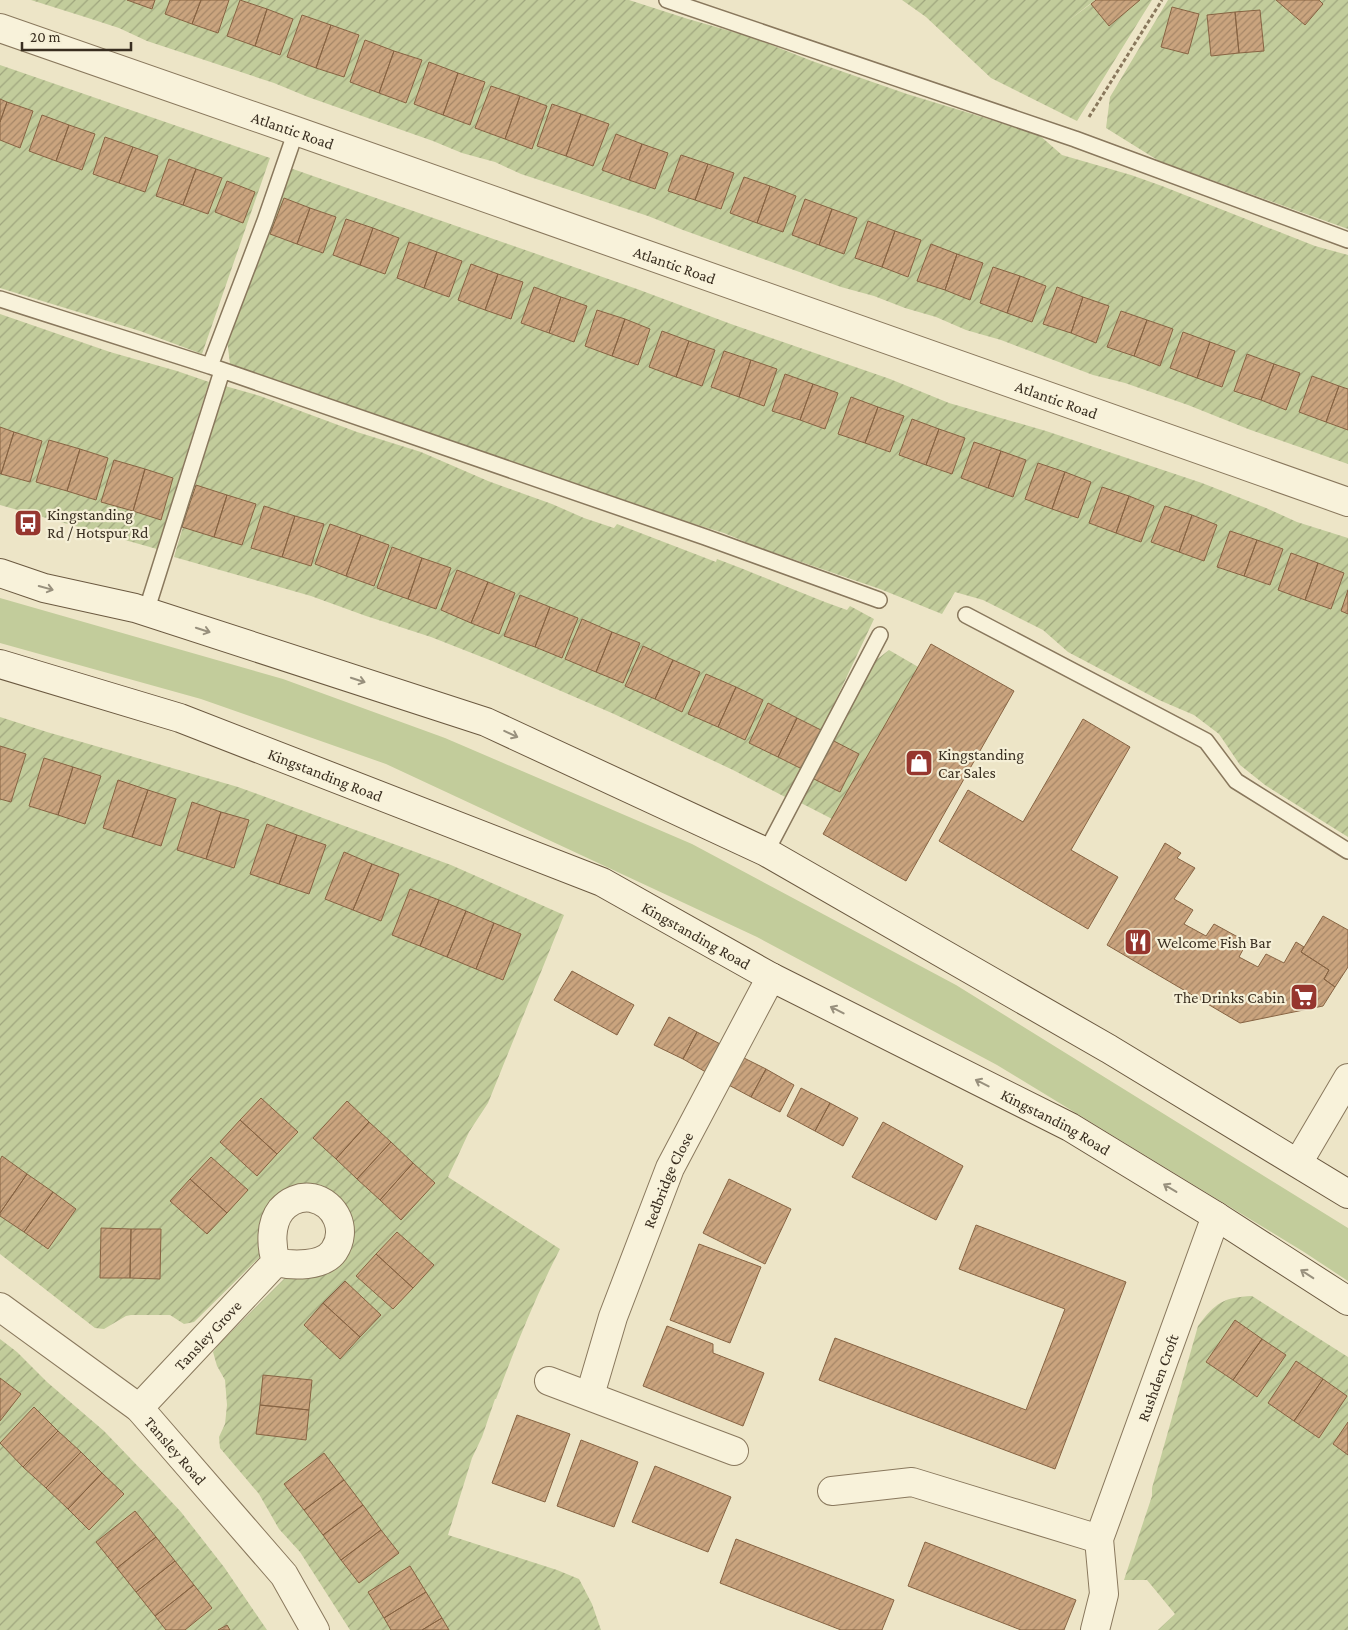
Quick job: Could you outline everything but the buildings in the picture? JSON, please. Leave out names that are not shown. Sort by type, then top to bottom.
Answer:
[{"type":"street","name":"Atlantic Road","points":[[0,28],[1348,502]]},
{"type":"street","points":[[0,573],[44,588],[146,612],[486,722],[766,852],[1109,1049],[1348,1194]]},
{"type":"street","name":"Kingstanding Road","points":[[0,664],[180,718],[602,882],[771,977],[1070,1127],[1216,1216],[1348,1301]]},
{"type":"street","name":"Redbridge Close","points":[[590,1395],[613,1317],[670,1168],[771,977]]},
{"type":"street","points":[[1298,1163],[1348,1078]]},
{"type":"street","name":"Rushden Croft","points":[[1095,1630],[1104,1594],[1100,1539],[1216,1216]]},
{"type":"street","name":"Tansley Grove","points":[[139,1408],[276,1262]]},
{"type":"street","name":"Tansley Road","points":[[0,1307],[139,1408],[284,1575],[315,1630]]},
{"type":"street","points":[[550,1381],[734,1451]]},
{"type":"street","points":[[832,1491],[912,1482],[1100,1539]]},
{"type":"lane","points":[[667,0],[1075,139],[1348,240]]},
{"type":"lane","points":[[146,612],[216,368],[296,131]]},
{"type":"lane","points":[[0,299],[216,368],[879,600]]},
{"type":"lane","points":[[966,615],[1206,741],[1236,781],[1348,851]]},
{"type":"lane","points":[[766,852],[880,636]]},
{"type":"path","points":[[1075,139],[1162,0]]},
{"type":"green space","points":[[31,0],[629,0],[751,37],[812,61],[907,94],[1038,134],[1062,155],[1131,175],[1315,246],[1348,255],[1348,464],[1248,429],[1188,405],[1125,383],[1093,375],[1001,340],[966,330],[936,317],[841,287],[648,216],[521,174],[495,162],[462,153],[274,83],[147,41],[119,28]]},
{"type":"green space","points":[[902,0],[1095,0],[1064,24],[1096,0],[1152,0],[1077,121],[991,78],[926,17]]},
{"type":"green space","points":[[1168,0],[1348,0],[1348,229],[1159,161],[1106,128],[1110,97]]},
{"type":"green space","points":[[0,65],[270,158],[202,354],[140,331],[0,288]]},
{"type":"green space","points":[[290,168],[890,379],[949,403],[1046,431],[1202,483],[1297,522],[1348,538],[1348,837],[1265,785],[1240,765],[1219,734],[1194,715],[1159,700],[1068,652],[1043,630],[983,600],[955,592],[942,614],[880,589],[755,546],[724,533],[661,514],[473,450],[407,425],[251,373],[230,364],[227,339]]},
{"type":"green space","points":[[0,314],[110,352],[209,382],[157,549],[0,505]]},
{"type":"green space","points":[[225,386],[260,396],[357,432],[421,452],[488,481],[552,504],[584,518],[614,528],[617,524],[716,562],[717,559],[847,610],[850,606],[874,619],[789,799],[733,770],[614,714],[492,661],[431,637],[311,596],[174,557]]},
{"type":"green space","points":[[0,598],[283,679],[445,738],[692,844],[956,985],[1348,1228],[1348,1281],[1304,1252],[997,1065],[757,937],[386,764],[201,699],[0,643]]},
{"type":"green space","points":[[889,650],[920,668],[836,821],[801,803],[875,661]]},
{"type":"green space","points":[[0,717],[238,787],[451,865],[564,915],[488,1103],[469,1132],[448,1177],[560,1249],[534,1304],[495,1399],[482,1437],[472,1458],[448,1535],[557,1570],[579,1579],[592,1604],[601,1630],[350,1630],[300,1552],[279,1529],[259,1494],[220,1448],[219,1437],[225,1424],[227,1405],[225,1380],[217,1366],[213,1352],[288,1275],[338,1268],[349,1228],[308,1188],[265,1252],[194,1322],[184,1324],[170,1315],[131,1315],[104,1329],[95,1328],[0,1254]]},
{"type":"green space","points":[[1252,1296],[1348,1357],[1348,1630],[1158,1630],[1175,1614],[1147,1580],[1124,1580],[1152,1496],[1152,1488],[1198,1326],[1221,1303],[1234,1298]]},
{"type":"green space","points":[[0,1339],[17,1352],[47,1382],[104,1431],[181,1512],[224,1567],[267,1630],[0,1630]]},
{"type":"place","name":"Kingstanding Rd / Hotspur Rd","points":[[28,523]]},
{"type":"place","name":"Kingstanding Car Sales","points":[[919,763]]},
{"type":"place","name":"Welcome Fish Bar","points":[[1138,942]]},
{"type":"place","name":"The Drinks Cabin","points":[[1304,997]]}]
